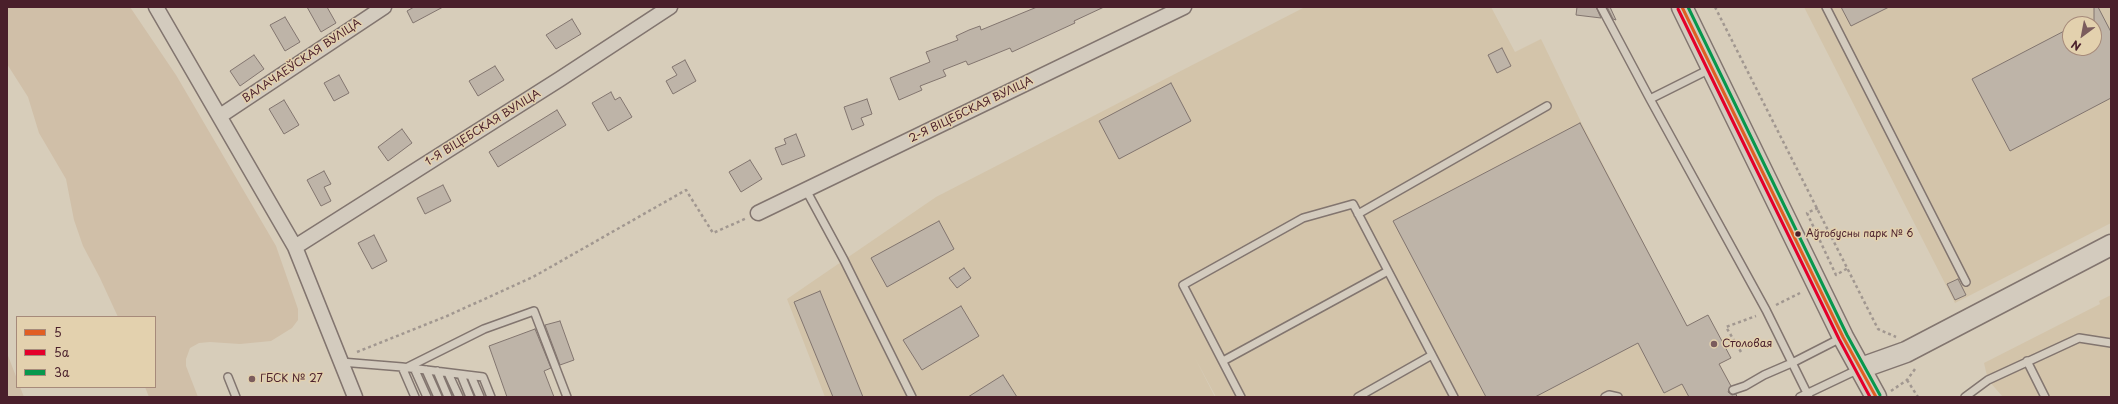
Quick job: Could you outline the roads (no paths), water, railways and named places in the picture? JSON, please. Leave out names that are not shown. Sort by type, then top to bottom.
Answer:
[{"type":"main road","points":[[1682,7],[1843,337],[1861,368],[1883,394]]},
{"type":"main road","points":[[1861,368],[1906,352],[2111,245]]},
{"type":"street","points":[[156,7],[295,246],[355,397]]},
{"type":"street","name":"ВАЛАЧАЕЎСКАЯ ВУЛІЦА","points":[[220,116],[384,7]]},
{"type":"street","name":"1-Я ВІЦЕБСКАЯ ВУЛІЦА","points":[[295,246],[560,79],[670,7]]},
{"type":"street","name":"2-Я ВІЦЕБСКАЯ ВУЛІЦА","points":[[758,213],[1184,7]]},
{"type":"lane","points":[[1601,7],[1794,362],[1808,395]]},
{"type":"lane","points":[[1826,7],[1966,282]]},
{"type":"lane","points":[[1650,99],[1712,68]]},
{"type":"lane","points":[[1358,214],[1547,106]]},
{"type":"lane","points":[[806,190],[847,267],[912,397]]},
{"type":"lane","points":[[1241,397],[1183,285],[1303,218],[1353,204],[1454,397]]},
{"type":"lane","points":[[1223,361],[1388,270]]},
{"type":"lane","points":[[408,367],[484,329],[534,311],[567,397]]},
{"type":"lane","points":[[1733,390],[1794,362],[1843,337]]},
{"type":"lane","points":[[1964,397],[1988,380],[2079,338],[2111,343]]},
{"type":"lane","points":[[1358,397],[1432,355]]},
{"type":"lane","points":[[341,361],[408,367],[483,377],[491,397]]},
{"type":"lane","points":[[2027,361],[2045,397]]},
{"type":"lane","points":[[408,367],[415,397]]},
{"type":"lane","points":[[408,367],[427,397]]},
{"type":"lane","points":[[1800,397],[1808,395],[1861,368]]},
{"type":"lane","points":[[426,370],[438,397]]},
{"type":"lane","points":[[437,371],[448,397]]},
{"type":"lane","points":[[448,373],[459,397]]},
{"type":"lane","points":[[461,375],[470,397]]},
{"type":"lane","points":[[471,376],[480,397]]},
{"type":"lane","points":[[228,377],[236,397]]},
{"type":"lane","points":[[1605,397],[1609,395],[1618,397]]},
{"type":"place","name":"Аўтобусны парк № 6","points":[[1798,234]]},
{"type":"place","name":"Столовая","points":[[1714,344]]},
{"type":"place","name":"ГБСК № 27","points":[[252,379]]}]
